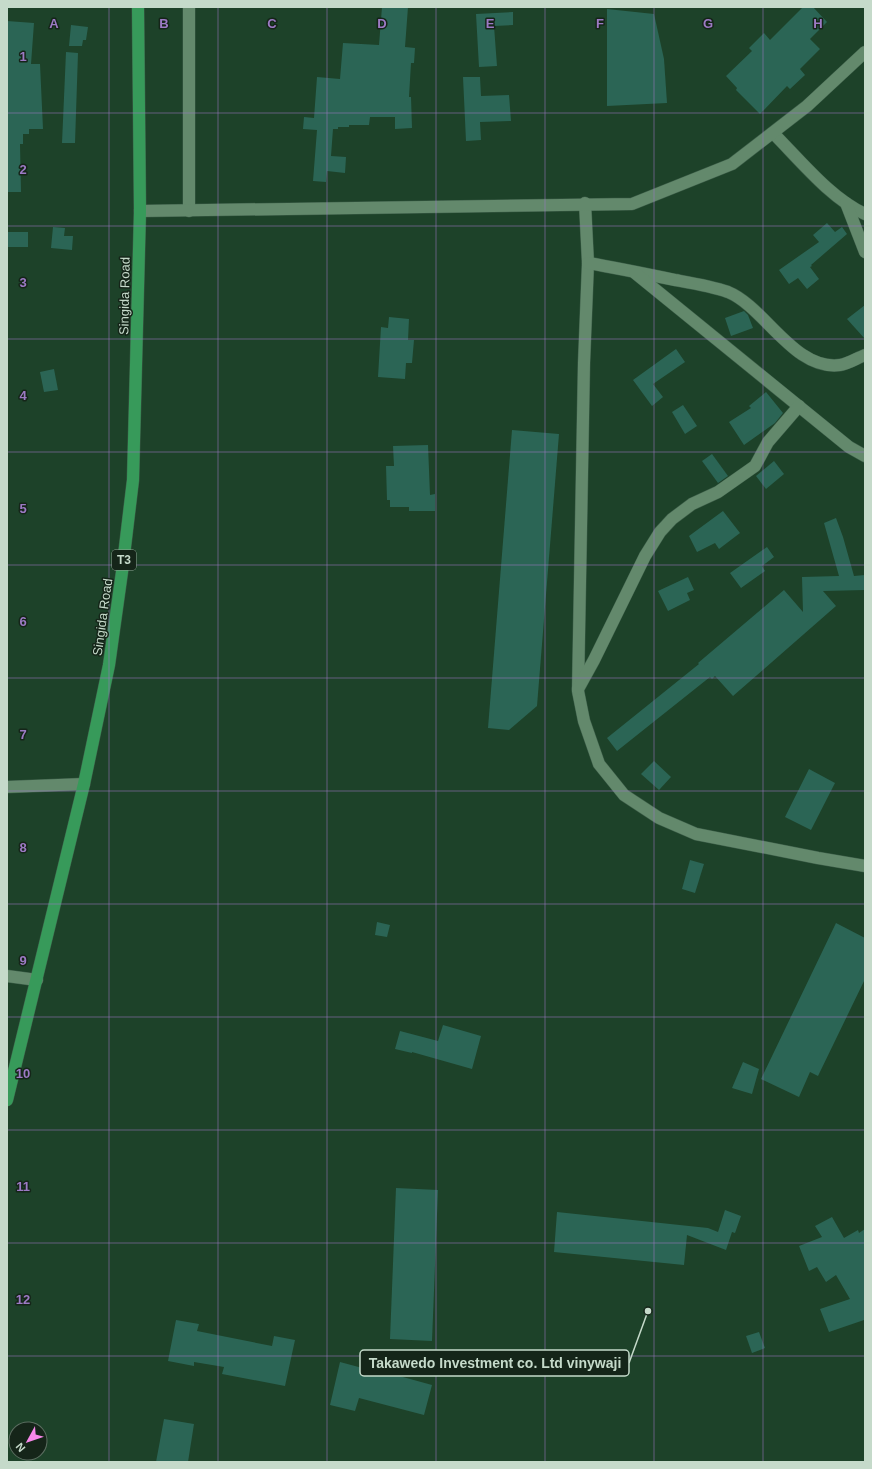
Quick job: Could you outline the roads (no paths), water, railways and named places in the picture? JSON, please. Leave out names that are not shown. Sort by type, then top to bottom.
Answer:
[{"type":"highway","name":"Singida Road","points":[[7,1100],[84,784],[109,665],[122,572],[133,480],[140,211],[138,7]]},
{"type":"street","points":[[189,7],[190,211]]},
{"type":"street","points":[[140,211],[585,203],[632,204],[732,164],[807,106],[865,52]]},
{"type":"street","points":[[773,133],[827,187],[846,203],[865,214]]},
{"type":"street","points":[[585,203],[588,263],[584,363],[578,691],[584,721],[599,764],[624,795],[659,818],[696,834],[865,866]]},
{"type":"street","points":[[846,203],[865,252]]},
{"type":"street","points":[[588,263],[707,286],[728,292],[747,304],[774,331],[805,356],[824,364],[840,365],[865,355]]},
{"type":"street","points":[[633,271],[849,447],[865,456]]},
{"type":"street","points":[[578,691],[645,556],[660,532],[692,504],[718,492],[755,466],[768,442],[799,406]]},
{"type":"street","points":[[8,785],[84,784]]},
{"type":"street","points":[[7,976],[37,980]]},
{"type":"place","name":"Takawedo Investment co. Ltd vinywaji","points":[[648,1311]]}]
